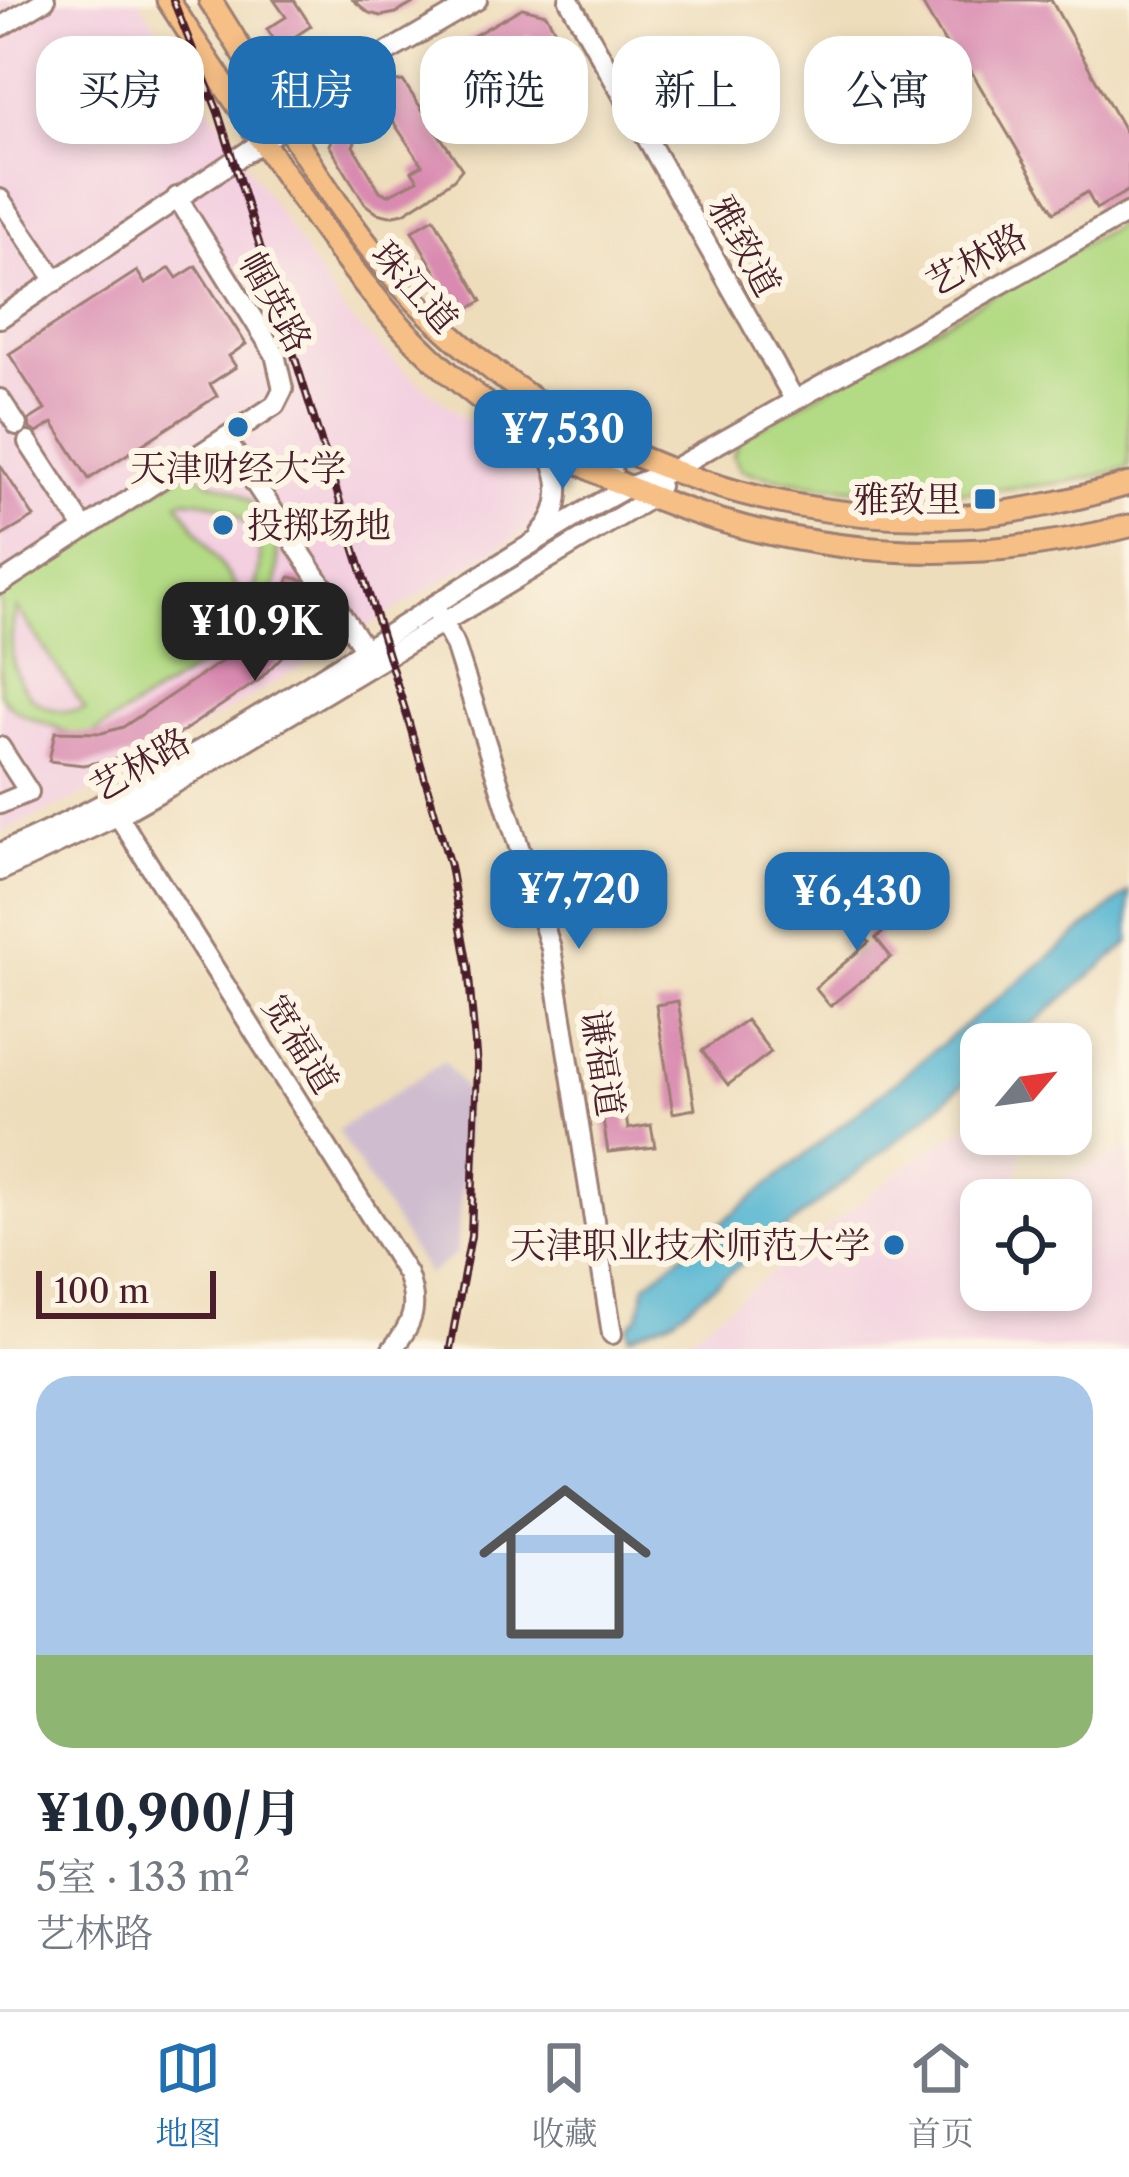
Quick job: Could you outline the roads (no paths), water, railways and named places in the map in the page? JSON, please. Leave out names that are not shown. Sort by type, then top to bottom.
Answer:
[{"type":"main road","name":"珠江道","points":[[168,0],[228,76]]},
{"type":"main road","name":"珠江道","points":[[210,0],[228,38]]},
{"type":"main road","name":"珠江道","points":[[279,144],[334,245],[406,332],[523,430],[619,488],[765,532],[884,552],[999,550],[1129,526]]},
{"type":"main road","name":"珠江道","points":[[283,144],[433,319],[515,387],[593,438],[668,472],[820,508],[912,515],[1005,512],[1129,484]]},
{"type":"street","points":[[0,27],[45,0]]},
{"type":"street","points":[[396,41],[464,0]]},
{"type":"street","points":[[396,45],[477,0]]},
{"type":"street","name":"雅致道","points":[[569,0],[794,399]]},
{"type":"street","points":[[0,318],[253,144]]},
{"type":"street","name":"帼英路","points":[[0,584],[275,405],[283,388],[274,354],[177,197]]},
{"type":"street","points":[[0,199],[56,281]]},
{"type":"street","name":"艺林路","points":[[0,871],[113,809],[438,613],[526,546],[619,488],[668,472],[1129,212]]},
{"type":"street","points":[[0,399],[84,528]]},
{"type":"street","points":[[523,430],[546,450],[559,490],[556,513],[526,546]]},
{"type":"street","points":[[225,438],[365,650]]},
{"type":"street","points":[[572,547],[604,518],[619,488],[611,462],[593,438]]},
{"type":"street","name":"艺林路","points":[[0,853],[113,809],[365,650],[572,547],[652,497],[668,472]]},
{"type":"street","name":"谦福道","points":[[438,613],[462,665],[551,948],[612,1334]]},
{"type":"street","points":[[0,747],[8,775],[29,792],[0,804]]},
{"type":"street","name":"宽福道","points":[[113,809],[407,1274],[415,1313],[409,1329]]},
{"type":"street","points":[[375,1349],[409,1329]]},
{"type":"street","points":[[392,1349],[409,1329]]},
{"type":"water","points":[[1129,892],[1129,943],[1034,1023],[968,1023]]},
{"type":"water","points":[[960,1029],[960,1087],[672,1319],[629,1336],[628,1327],[639,1315],[646,1284]]},
{"type":"railway","points":[[173,0],[218,112],[450,866],[468,967],[477,1065],[471,1236],[450,1349]]},
{"type":"place","name":"天津财经大学","points":[[238,427]]},
{"type":"place","name":"雅致里","points":[[985,499]]},
{"type":"place","name":"投掷场地","points":[[223,525]]},
{"type":"place","name":"天津职业技术师范大学","points":[[894,1245]]}]
